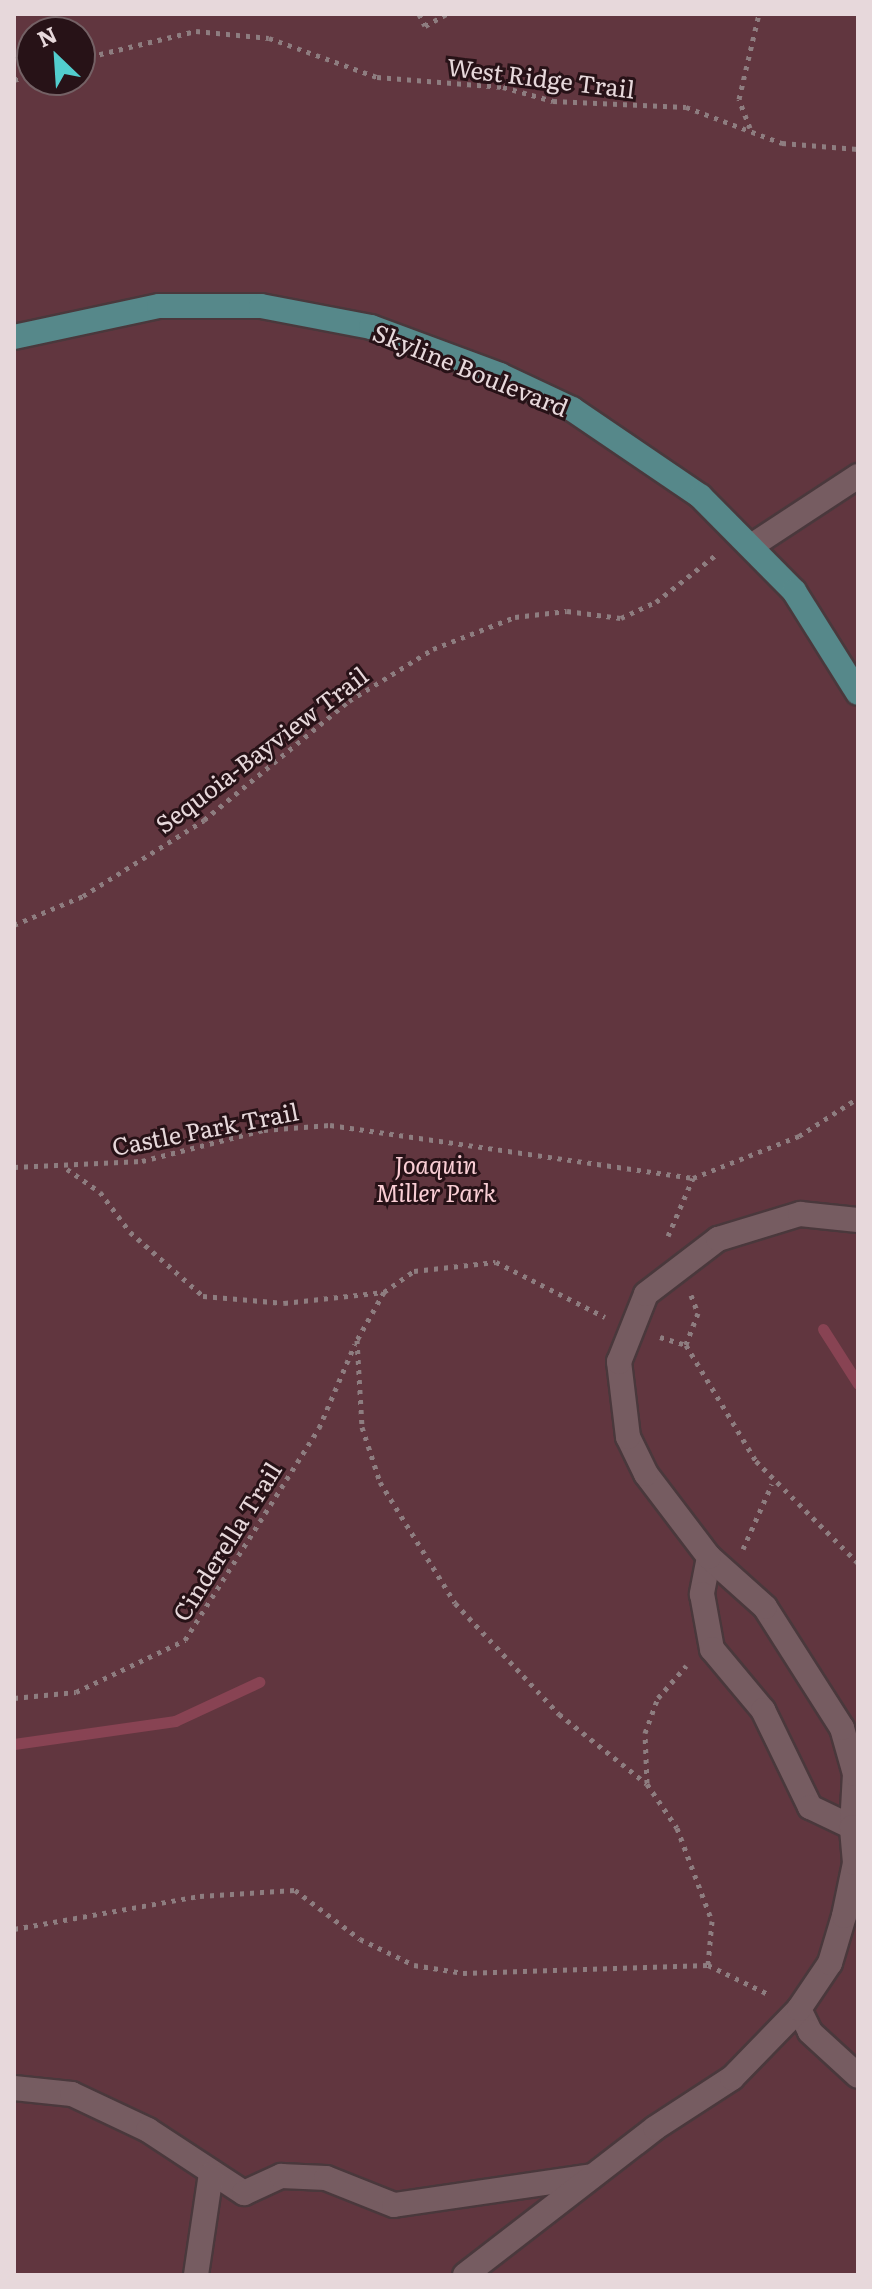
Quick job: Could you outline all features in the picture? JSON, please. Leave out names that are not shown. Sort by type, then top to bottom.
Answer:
[{"type":"main road","name":"Skyline Boulevard","points":[[14,337],[159,306],[261,306],[358,323],[572,409],[653,461],[753,545],[794,591],[858,693]]},
{"type":"lane","points":[[753,545],[858,476]]},
{"type":"lane","points":[[465,2275],[592,2176],[732,2078],[799,2009],[830,1963],[855,1863],[852,1827],[855,1774],[842,1728],[818,1680],[731,1571],[709,1557],[628,1437],[619,1362],[627,1327],[646,1294],[675,1265],[753,1223],[800,1214],[858,1220]]},
{"type":"lane","points":[[709,1557],[702,1594],[712,1649],[763,1710],[810,1807],[852,1827]]},
{"type":"lane","points":[[799,2009],[810,2032],[858,2076]]},
{"type":"lane","points":[[14,2088],[72,2094],[148,2130],[244,2193],[281,2176],[326,2178],[394,2205],[592,2176]]},
{"type":"lane","points":[[196,2275],[211,2174]]},
{"type":"path","points":[[419,14],[425,26],[447,14]]},
{"type":"path","points":[[750,129],[739,99],[759,14]]},
{"type":"path","name":"West Ridge Trail","points":[[96,55],[196,31],[269,38],[377,77],[503,87],[566,103],[686,107],[782,143],[858,149]]},
{"type":"path","name":"Sequoia-Bayview Trail","points":[[14,925],[83,896],[204,820],[349,701],[433,649],[515,617],[567,611],[621,618],[656,602],[712,556],[753,545]]},
{"type":"path","name":"Castle Park Trail","points":[[14,1167],[67,1169],[142,1161],[264,1130],[330,1125],[693,1178],[799,1136],[858,1098]]},
{"type":"path","points":[[67,1169],[100,1192],[130,1232],[203,1296],[284,1303],[384,1292]]},
{"type":"path","points":[[693,1178],[667,1240],[675,1265],[698,1313],[686,1345],[772,1484],[858,1563]]},
{"type":"path","points":[[627,1327],[496,1262],[414,1271],[384,1292],[357,1340],[362,1427],[400,1520],[501,1656],[647,1784],[698,1873],[712,1921],[708,1965]]},
{"type":"path","name":"Cinderella Trail","points":[[14,1698],[76,1692],[185,1640],[319,1428],[357,1340]]},
{"type":"path","points":[[731,1571],[772,1484]]},
{"type":"path","points":[[647,1784],[645,1733],[658,1698],[712,1649]]},
{"type":"path","points":[[14,1929],[200,1896],[295,1890],[360,1939],[414,1965],[463,1973],[708,1965],[799,2009]]},
{"type":"green space","name":"Joaquin Miller Park","points":[[14,14],[858,14],[858,2275],[14,2275]]},
{"type":"waterway","points":[[823,1329],[858,1384]]},
{"type":"waterway","points":[[14,1744],[175,1721],[259,1682]]}]
